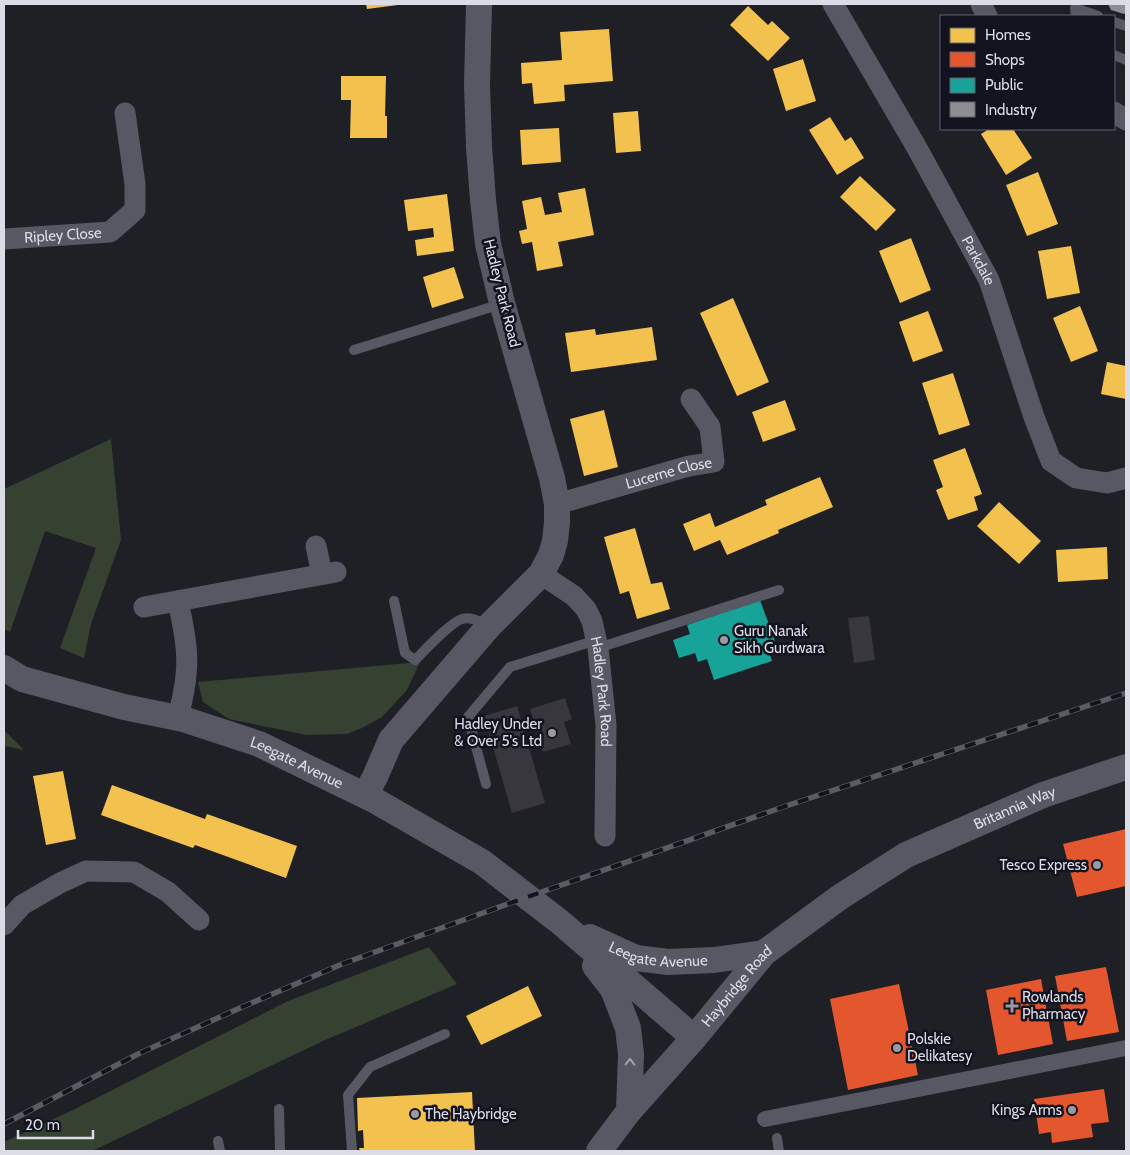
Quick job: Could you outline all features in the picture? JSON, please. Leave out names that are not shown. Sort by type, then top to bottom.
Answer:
[{"type":"street","name":"Hadley Park Road","points":[[365,795],[391,740],[489,626],[541,574],[551,555],[555,541],[557,504],[552,478],[502,303],[488,244],[479,147],[479,4]]},
{"type":"street","name":"Parkdale","points":[[834,4],[917,148],[989,280],[1034,416],[1051,461],[1076,478],[1107,483],[1126,478]]},
{"type":"street","name":"Ripley Close","points":[[4,239],[110,232],[135,210],[135,184],[125,113]]},
{"type":"street","points":[[1115,113],[1126,120]]},
{"type":"street","name":"Lucerne Close","points":[[557,504],[689,466],[714,462],[710,427],[691,399]]},
{"type":"street","points":[[144,607],[329,573],[316,546]]},
{"type":"street","name":"Hadley Park Road","points":[[541,574],[574,596],[586,609],[592,621],[598,644],[606,725],[605,836]]},
{"type":"street","points":[[178,601],[187,659],[186,676],[178,718]]},
{"type":"street","name":"Leegate Avenue","points":[[4,668],[22,679],[124,707],[178,718],[259,744],[365,795],[482,862],[560,922],[694,1038]]},
{"type":"street","name":"Britannia Way","points":[[906,855],[1043,795],[1126,768]]},
{"type":"street","name":"Haybridge Road","points":[[599,1151],[629,1111],[694,1038],[764,953],[840,897],[906,855]]},
{"type":"street","points":[[4,925],[22,905],[60,882],[86,871],[134,872],[168,892],[199,920]]},
{"type":"street","name":"Leegate Avenue","points":[[560,922],[636,958],[684,962],[764,953]]},
{"type":"street","name":"Leegate Avenue","points":[[560,922],[613,989],[628,1028],[631,1054],[629,1111]]},
{"type":"street","points":[[765,1119],[1126,1048]]},
{"type":"lane","points":[[1073,9],[1094,15]]},
{"type":"lane","points":[[354,350],[502,303]]},
{"type":"lane","points":[[486,784],[468,717],[510,667],[598,644],[779,590]]},
{"type":"lane","points":[[394,601],[405,653],[415,660],[449,627],[462,618],[473,618],[489,626]]},
{"type":"lane","points":[[352,1151],[348,1094],[370,1067],[445,1034]]},
{"type":"lane","points":[[279,1109],[280,1151]]},
{"type":"lane","points":[[776,1138],[778,1151]]},
{"type":"green space","points":[[111,439],[121,540],[91,624],[84,658],[60,648],[96,548],[45,531],[10,632],[4,629],[4,489]]},
{"type":"green space","points":[[420,662],[407,690],[382,717],[347,734],[307,735],[229,719],[203,702],[198,682]]},
{"type":"green space","points":[[4,730],[24,750],[4,746]]},
{"type":"green space","points":[[429,947],[457,984],[323,1041],[92,1151],[4,1151],[4,1142],[71,1111],[288,1001]]},
{"type":"building: Homes","points":[[366,4],[397,4],[398,5],[367,9]]},
{"type":"building: Homes","points":[[748,6],[768,25],[772,21],[790,38],[768,61],[730,25]]},
{"type":"building: Homes","points":[[609,29],[613,81],[564,85],[565,101],[534,104],[532,83],[522,84],[521,63],[562,60],[560,32]]},
{"type":"building: Homes","points":[[803,59],[816,101],[786,111],[773,69]]},
{"type":"building: Homes","points":[[341,76],[386,76],[385,116],[387,116],[387,138],[350,138],[351,100],[341,100]]},
{"type":"building: Homes","points":[[638,111],[641,151],[616,153],[613,113]]},
{"type":"building: Homes","points":[[830,117],[845,141],[851,137],[864,158],[837,175],[809,130]]},
{"type":"building: Homes","points":[[559,128],[561,162],[522,165],[520,130]]},
{"type":"building: Homes","points":[[987,130],[1014,130],[1032,158],[1006,175],[981,134]]},
{"type":"building: Homes","points":[[1038,172],[1058,224],[1027,236],[1006,185]]},
{"type":"building: Homes","points":[[860,176],[896,210],[876,231],[840,197]]},
{"type":"building: Homes","points":[[585,188],[594,235],[558,242],[563,266],[537,271],[532,242],[522,244],[519,231],[527,229],[522,201],[541,197],[545,215],[562,212],[558,193]]},
{"type":"building: Homes","points":[[447,194],[454,251],[417,256],[415,240],[434,237],[433,228],[408,231],[404,200]]},
{"type":"building: Homes","points":[[911,238],[931,290],[900,303],[879,251]]},
{"type":"building: Homes","points":[[1071,246],[1080,293],[1047,299],[1038,251]]},
{"type":"building: Homes","points":[[454,267],[464,298],[432,308],[423,277]]},
{"type":"building: Homes","points":[[733,298],[769,382],[737,396],[700,313]]},
{"type":"building: Homes","points":[[1080,306],[1098,351],[1071,362],[1053,318]]},
{"type":"building: Homes","points":[[928,311],[943,351],[913,362],[899,322]]},
{"type":"building: Homes","points":[[652,327],[657,360],[571,372],[565,333],[595,329],[596,335]]},
{"type":"building: Homes","points":[[1107,362],[1126,366],[1126,399],[1101,394]]},
{"type":"building: Homes","points":[[953,373],[970,425],[939,435],[922,383]]},
{"type":"building: Homes","points":[[785,400],[796,430],[763,442],[752,412]]},
{"type":"building: Homes","points":[[604,410],[618,467],[584,476],[570,419]]},
{"type":"building: Homes","points":[[965,448],[982,494],[974,497],[978,510],[948,520],[936,490],[943,487],[933,460]]},
{"type":"building: Homes","points":[[820,477],[833,507],[778,530],[779,533],[727,555],[720,540],[694,551],[683,524],[710,513],[715,527],[767,505],[765,500]]},
{"type":"building: Homes","points":[[999,502],[1041,541],[1019,564],[977,526]]},
{"type":"building: Homes","points":[[635,528],[651,584],[662,582],[670,609],[637,619],[629,591],[620,594],[604,537]]},
{"type":"building: Homes","points":[[1107,547],[1108,579],[1058,582],[1056,550]]},
{"type":"building: Homes","points":[[63,771],[76,839],[46,845],[33,776]]},
{"type":"building: Homes","points":[[112,785],[205,819],[207,814],[297,846],[286,878],[195,845],[193,848],[101,815]]},
{"type":"building: Homes","points":[[528,986],[542,1016],[481,1045],[466,1016]]},
{"type":"building: Homes","name":"The Haybridge","points":[[472,1092],[475,1151],[360,1151],[359,1148],[364,1148],[363,1130],[358,1131],[357,1098]]},
{"type":"building: Shops","name":"Tesco Express","points":[[1126,829],[1126,886],[1077,897],[1063,844]]},
{"type":"building: Shops","points":[[1106,967],[1119,1032],[1067,1041],[1055,976]]},
{"type":"building: Shops","points":[[1041,979],[1053,1044],[998,1055],[986,990]]},
{"type":"building: Shops","points":[[899,984],[918,1075],[848,1090],[830,999]]},
{"type":"building: Shops","name":"Kings Arms","points":[[1104,1089],[1109,1122],[1091,1124],[1093,1137],[1052,1143],[1051,1132],[1039,1134],[1034,1099]]},
{"type":"building: Public","name":"Guru Nanak Sikh Gurdwara","points":[[760,600],[775,641],[766,643],[772,661],[714,680],[707,659],[698,662],[695,653],[679,658],[673,640],[690,634],[687,625]]},
{"type":"building: Industry","points":[[1108,4],[1126,4],[1126,13],[1111,10]]},
{"type":"building: Other","points":[[869,616],[875,660],[854,663],[848,618]]},
{"type":"building: Other","name":"Hadley Under & Over 5's Ltd","points":[[565,698],[572,719],[564,722],[571,744],[543,752],[530,709]]},
{"type":"building: Other","points":[[517,706],[545,803],[512,813],[484,716]]},
{"type":"railway","points":[[4,1124],[138,1054],[342,964],[786,806],[1126,693]]},
{"type":"place","name":"Guru Nanak Sikh Gurdwara","points":[[724,640]]},
{"type":"place","name":"Hadley Under & Over 5's Ltd","points":[[552,733]]},
{"type":"place","name":"Tesco Express","points":[[1097,865]]},
{"type":"place","name":"Rowlands Pharmacy","points":[[1012,1006]]},
{"type":"place","name":"Polskie Delikatesy","points":[[897,1048]]},
{"type":"place","name":"Kings Arms","points":[[1072,1110]]},
{"type":"place","name":"The Haybridge","points":[[415,1114]]}]
